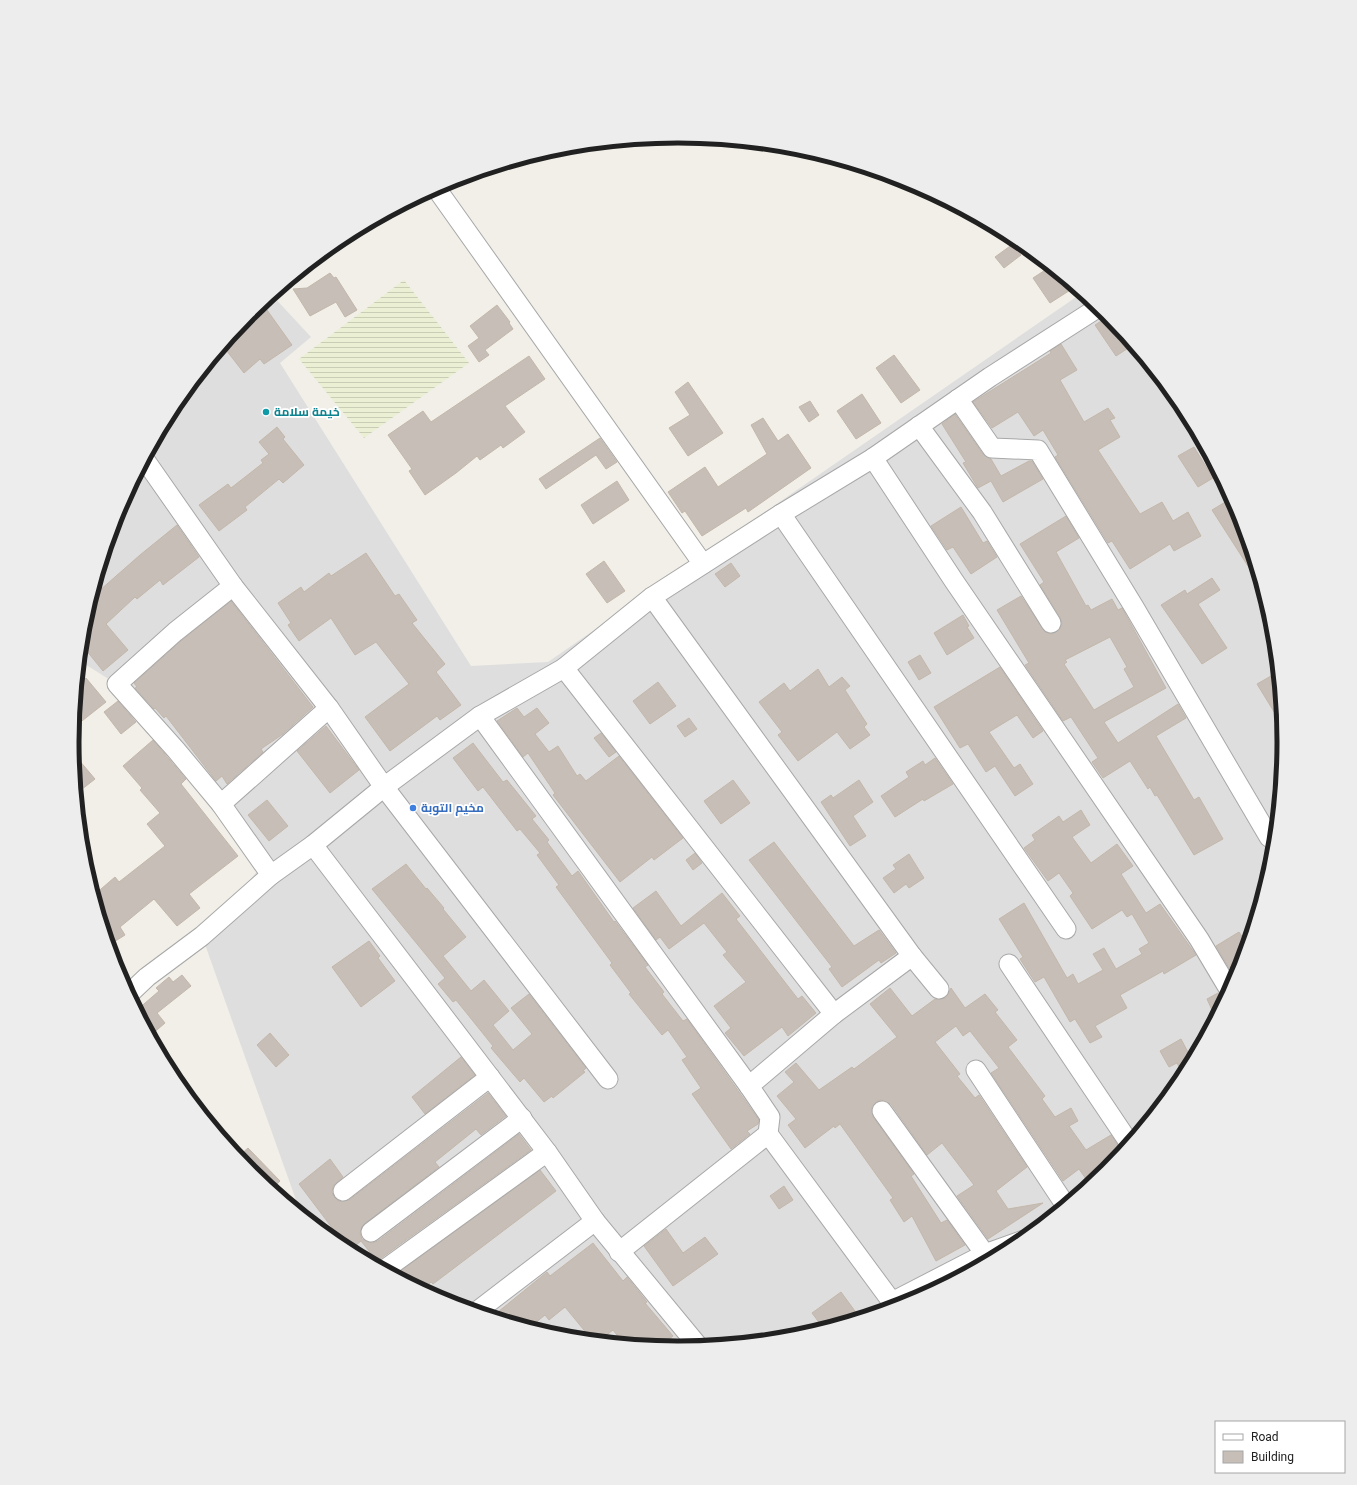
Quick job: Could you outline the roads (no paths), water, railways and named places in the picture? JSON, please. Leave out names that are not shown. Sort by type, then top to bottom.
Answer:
[{"type":"street","points":[[440,193],[703,564]]},
{"type":"street","points":[[133,990],[147,977],[202,936],[271,875],[313,845],[384,787],[480,716],[564,668],[652,597],[781,514],[873,458],[958,399],[1093,311]]},
{"type":"street","points":[[958,399],[992,448],[1038,450],[1134,607],[1270,838]]},
{"type":"street","points":[[919,426],[982,512],[1051,623]]},
{"type":"street","points":[[873,458],[958,588],[1199,939],[1226,985]]},
{"type":"street","points":[[148,464],[233,586],[329,708],[384,787],[608,1079]]},
{"type":"street","points":[[781,514],[1066,929]]},
{"type":"street","points":[[233,586],[175,632],[117,684],[176,750],[221,804],[271,875]]},
{"type":"street","points":[[652,597],[912,956],[939,989]]},
{"type":"street","points":[[564,668],[834,1014]]},
{"type":"street","points":[[221,804],[329,708]]},
{"type":"street","points":[[480,716],[749,1086],[770,1117],[768,1134],[891,1302]]},
{"type":"street","points":[[313,845],[522,1118],[619,1252],[694,1342]]},
{"type":"street","points":[[749,1086],[834,1014],[912,956]]},
{"type":"street","points":[[1009,964],[1127,1140]]},
{"type":"street","points":[[976,1070],[1063,1202]]},
{"type":"street","points":[[343,1191],[490,1077]]},
{"type":"street","points":[[882,1111],[985,1254]]},
{"type":"street","points":[[371,1232],[522,1118]]},
{"type":"street","points":[[619,1252],[768,1134]]},
{"type":"street","points":[[388,1267],[547,1152]]},
{"type":"street","points":[[481,1308],[595,1220]]},
{"type":"street","points":[[914,1293],[985,1254],[999,1249]]},
{"type":"place","name":"خيمة سلامة","points":[[266,412]]},
{"type":"place","name":"مخيم التوبة","points":[[413,808]]}]
